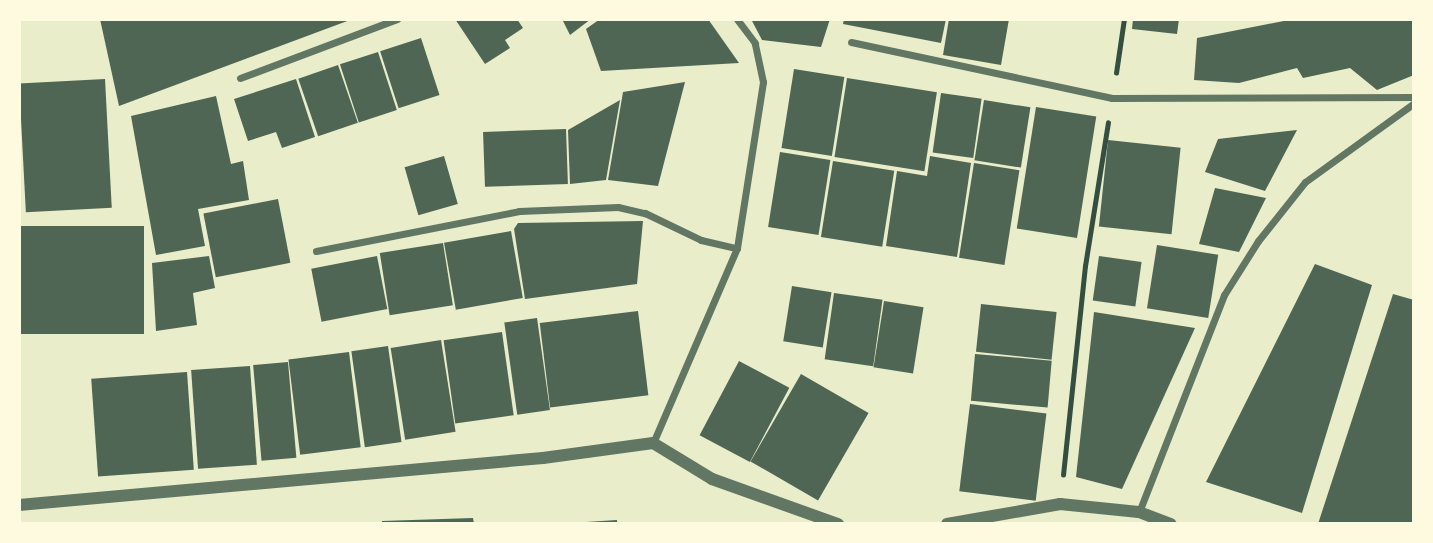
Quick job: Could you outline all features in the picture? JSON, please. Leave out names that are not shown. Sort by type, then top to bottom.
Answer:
[{"type":"street","points":[[240,78],[323,51],[397,19]]},
{"type":"street","points":[[653,443],[737,248],[762,82],[755,43],[737,19]]},
{"type":"street","points":[[851,42],[1112,98],[1414,97]]},
{"type":"street","points":[[1139,512],[1224,295],[1265,230],[1305,182],[1414,103]]},
{"type":"street","points":[[316,251],[519,211],[618,207],[645,213],[701,240],[737,248]]},
{"type":"street","points":[[19,505],[529,460],[653,443],[712,479],[838,524]]},
{"type":"street","points":[[947,524],[1060,504],[1139,512],[1171,524]]},
{"type":"path","points":[[1060,504],[1085,266],[1124,19]]},
{"type":"building","points":[[100,19],[350,19],[350,20],[119,106]]},
{"type":"building","points":[[455,19],[517,19],[523,28],[505,40],[510,48],[485,64]]},
{"type":"building","points":[[562,19],[591,19],[570,35]]},
{"type":"building","points":[[600,19],[708,19],[739,63],[601,71],[586,29]]},
{"type":"building","points":[[751,19],[830,19],[821,47],[762,40]]},
{"type":"building","points":[[844,19],[946,19],[941,43],[843,24]]},
{"type":"building","points":[[949,19],[1009,19],[1001,65],[943,55]]},
{"type":"building","points":[[1133,19],[1179,19],[1177,34],[1132,29]]},
{"type":"building","points":[[1294,19],[1414,19],[1414,75],[1377,90],[1350,68],[1303,78],[1297,68],[1239,83],[1194,80],[1197,38]]},
{"type":"building","points":[[421,38],[440,95],[399,108],[380,51]]},
{"type":"building","points":[[378,52],[397,110],[359,122],[340,64]]},
{"type":"building","points":[[338,65],[358,123],[318,136],[298,79]]},
{"type":"building","points":[[794,69],[844,77],[832,156],[781,148]]},
{"type":"building","points":[[847,78],[937,92],[924,171],[834,157]]},
{"type":"building","points":[[105,79],[112,208],[26,212],[19,84]]},
{"type":"building","points":[[296,79],[315,137],[282,148],[276,132],[248,141],[234,99]]},
{"type":"building","points":[[685,82],[658,186],[608,180],[623,92]]},
{"type":"building","points":[[941,93],[982,99],[973,158],[933,152]]},
{"type":"building","points":[[216,96],[231,164],[243,161],[249,200],[198,209],[205,246],[156,255],[131,116]]},
{"type":"building","points":[[620,100],[606,180],[570,184],[568,130]]},
{"type":"building","points":[[984,100],[1030,107],[1021,168],[974,160]]},
{"type":"building","points":[[1036,107],[1096,117],[1077,238],[1017,228]]},
{"type":"building","points":[[566,129],[568,184],[485,187],[483,132]]},
{"type":"building","points":[[1297,130],[1265,191],[1205,172],[1218,139]]},
{"type":"building","points":[[1108,140],[1181,148],[1172,234],[1099,227]]},
{"type":"building","points":[[780,152],[830,160],[818,235],[768,227]]},
{"type":"building","points":[[444,156],[458,204],[418,215],[405,167]]},
{"type":"building","points":[[930,156],[971,163],[957,257],[886,246],[897,171],[927,176]]},
{"type":"building","points":[[833,161],[894,171],[882,247],[821,237]]},
{"type":"building","points":[[974,163],[1019,170],[1004,265],[959,258]]},
{"type":"building","points":[[1215,188],[1266,198],[1239,252],[1199,244]]},
{"type":"building","points":[[278,199],[290,263],[216,277],[203,214]]},
{"type":"building","points":[[643,221],[637,284],[525,299],[514,229],[518,223]]},
{"type":"building","points":[[19,226],[144,226],[144,334],[19,334]]},
{"type":"building","points":[[511,231],[523,298],[456,310],[444,243]]},
{"type":"building","points":[[443,243],[453,305],[390,315],[380,253]]},
{"type":"building","points":[[1157,245],[1218,255],[1208,318],[1147,308]]},
{"type":"building","points":[[209,256],[215,288],[193,293],[197,325],[156,331],[152,263]]},
{"type":"building","points":[[377,256],[387,309],[322,322],[311,269]]},
{"type":"building","points":[[1099,256],[1142,262],[1135,307],[1093,301]]},
{"type":"building","points":[[1315,264],[1372,285],[1302,513],[1206,482]]},
{"type":"building","points":[[792,286],[832,292],[823,348],[783,341]]},
{"type":"building","points":[[834,293],[883,300],[873,366],[825,359]]},
{"type":"building","points":[[1393,294],[1414,300],[1414,524],[1318,524]]},
{"type":"building","points":[[884,301],[924,307],[913,373],[874,367]]},
{"type":"building","points":[[981,304],[1057,312],[1052,360],[976,352]]},
{"type":"building","points":[[638,311],[648,395],[550,407],[540,323]]},
{"type":"building","points":[[1094,312],[1195,328],[1122,489],[1076,477]]},
{"type":"building","points":[[537,318],[550,410],[517,415],[504,323]]},
{"type":"building","points":[[502,332],[514,415],[455,423],[444,340]]},
{"type":"building","points":[[441,340],[456,432],[405,440],[391,348]]},
{"type":"building","points":[[388,346],[401,442],[365,447],[351,351]]},
{"type":"building","points":[[349,352],[361,447],[300,455],[288,359]]},
{"type":"building","points":[[975,354],[1052,361],[1048,408],[971,401]]},
{"type":"building","points":[[739,361],[789,388],[750,462],[700,435]]},
{"type":"building","points":[[288,362],[296,458],[262,461],[253,365]]},
{"type":"building","points":[[250,366],[257,465],[198,469],[191,370]]},
{"type":"building","points":[[187,372],[194,470],[98,476],[91,379]]},
{"type":"building","points":[[801,374],[869,413],[818,500],[750,461]]},
{"type":"building","points":[[970,404],[1046,413],[1036,501],[959,491]]},
{"type":"building","points":[[473,518],[474,524],[382,524],[382,521]]},
{"type":"building","points":[[617,520],[617,524],[586,524],[586,522]]}]
